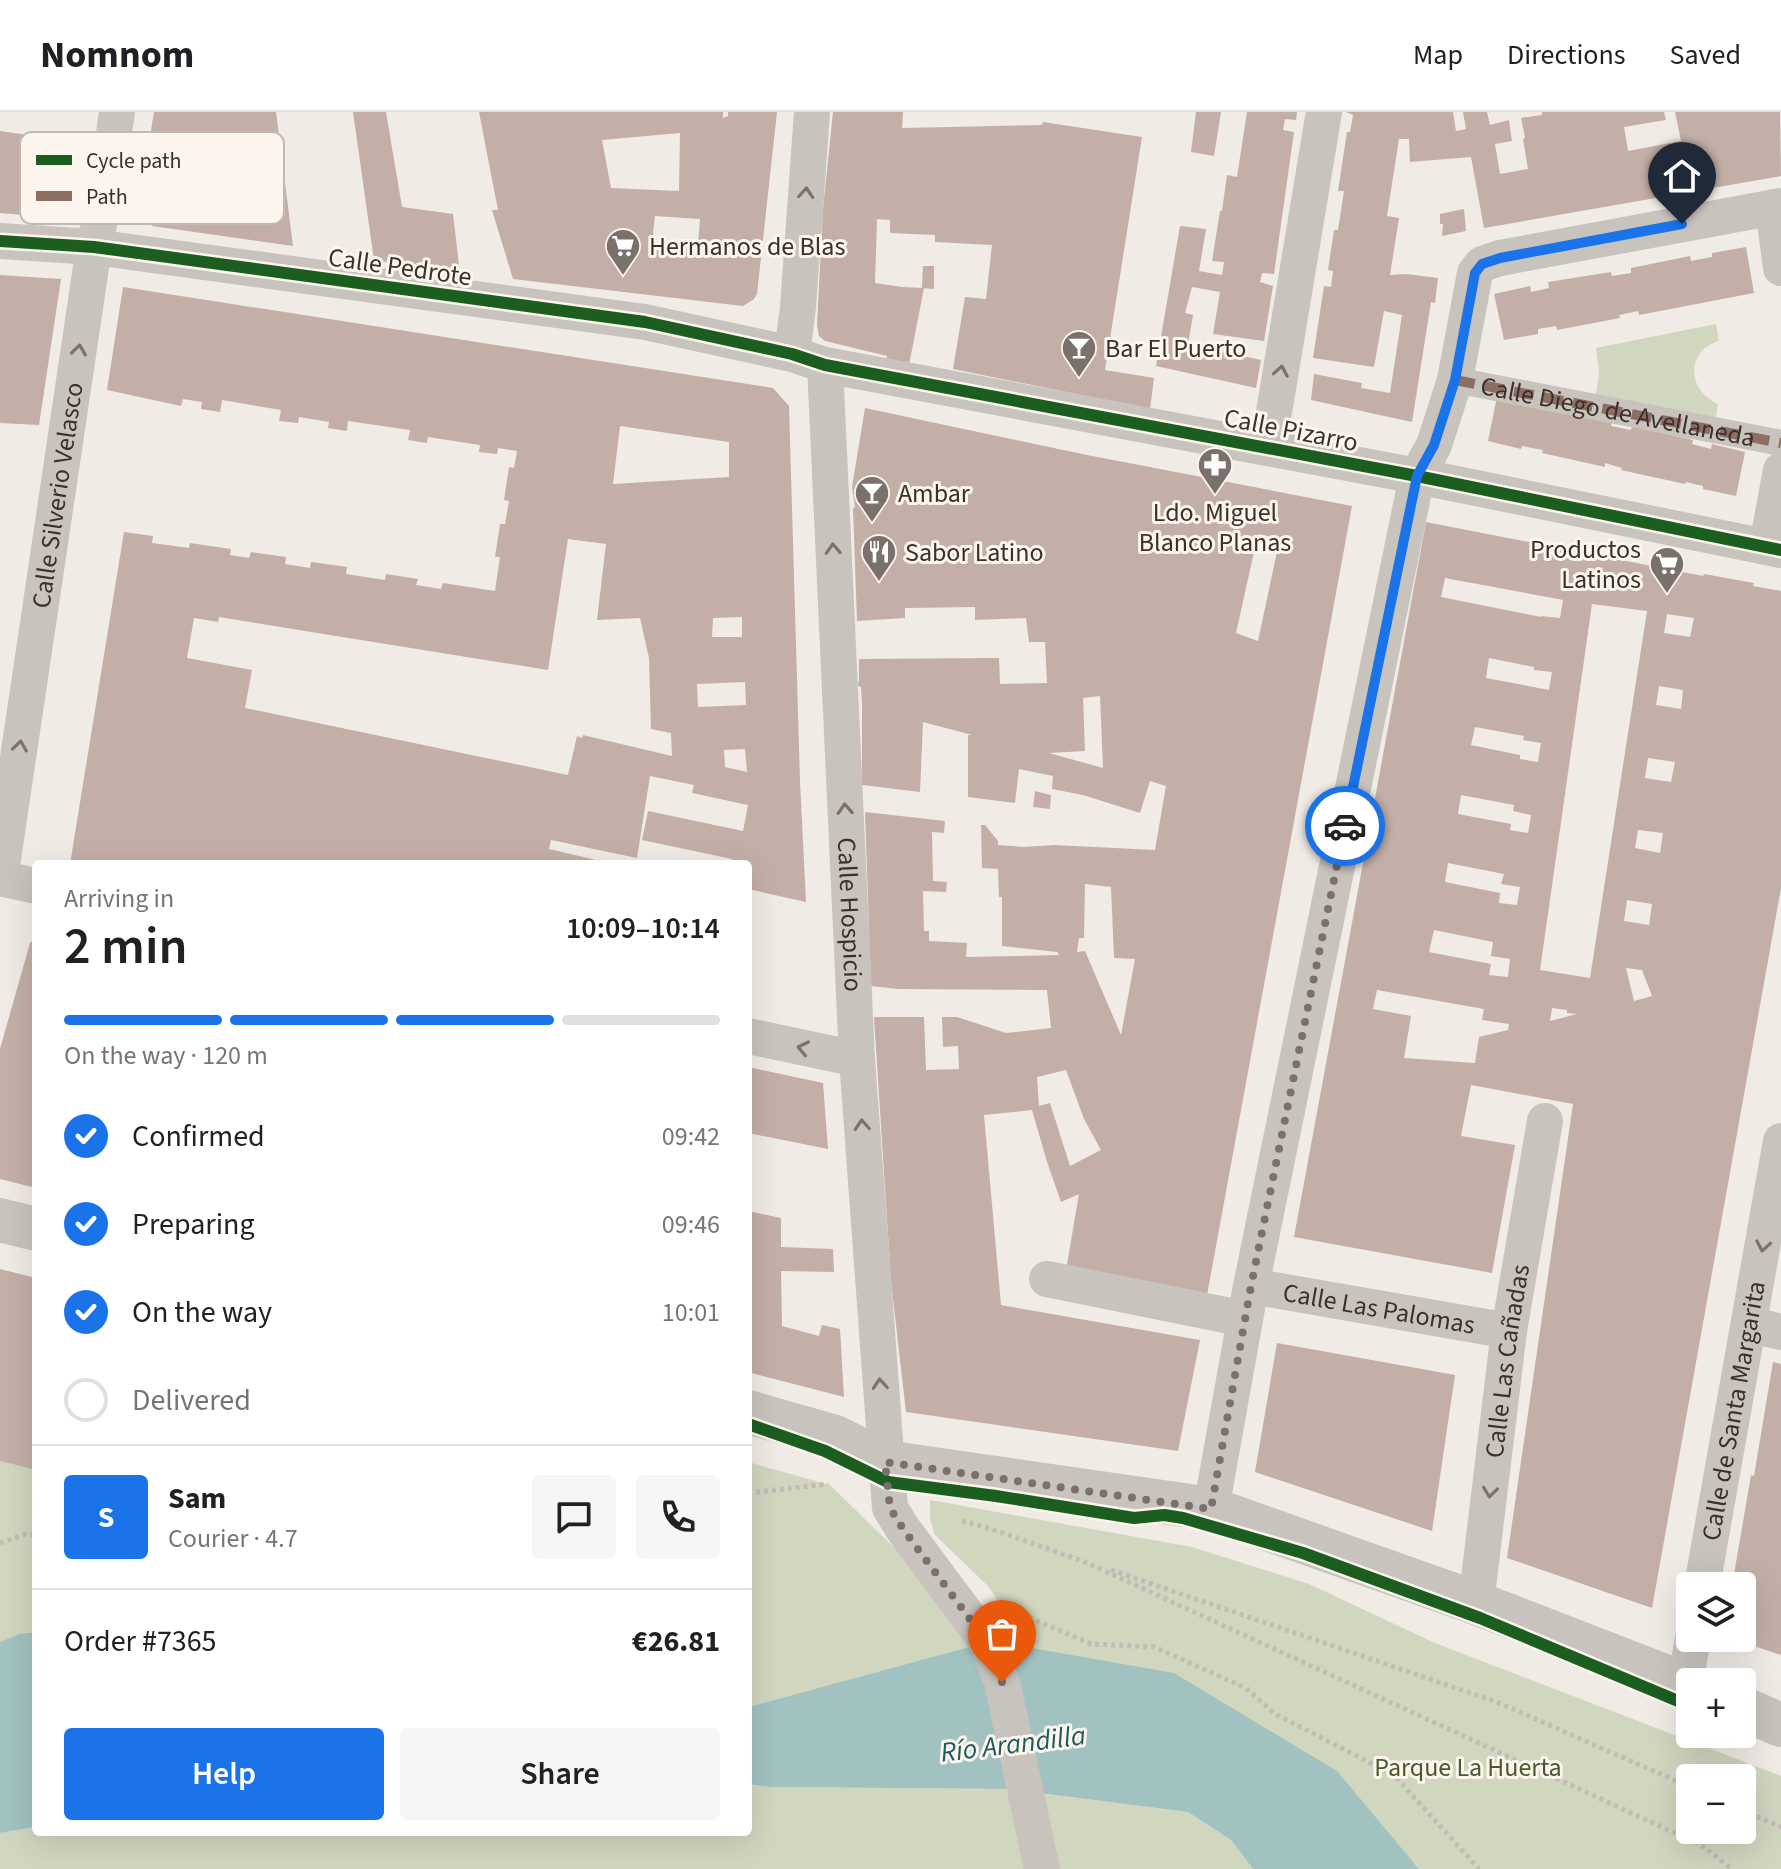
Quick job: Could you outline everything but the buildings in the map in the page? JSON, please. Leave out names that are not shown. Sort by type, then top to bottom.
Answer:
[{"type":"street","name":"Calle Silverio Velasco","points":[[114,132],[117,112]]},
{"type":"street","name":"Calle Hospicio","points":[[812,112],[798,307],[809,360],[885,1474],[890,1508],[987,1642],[1002,1682],[1041,1867]]},
{"type":"street","points":[[1268,448],[1324,112]]},
{"type":"street","points":[[1211,1509],[1248,1303],[1417,476],[1434,445],[1455,380],[1475,273],[1482,264],[1500,258],[1777,207],[1781,268]]},
{"type":"street","name":"Calle Silverio Velasco","points":[[0,878],[99,224]]},
{"type":"street","name":"Calle Pedrote","points":[[0,241],[94,247],[645,322],[809,360]]},
{"type":"street","name":"Calle Pizarro","points":[[809,360],[1417,476],[1774,548]]},
{"type":"street","name":"Calle Diego de Avellaneda","points":[[1455,380],[1781,443]]},
{"type":"street","points":[[1774,548],[1781,470]]},
{"type":"street","points":[[0,878],[32,885]]},
{"type":"street","points":[[752,1037],[857,1059]]},
{"type":"street","name":"Calle Las Cañadas","points":[[1476,1603],[1509,1331],[1545,1121]]},
{"type":"street","name":"Calle de Santa Margarita","points":[[1705,1572],[1765,1328],[1781,1141]]},
{"type":"street","points":[[0,1220],[32,1228]]},
{"type":"street","name":"Calle Las Palomas","points":[[1047,1279],[1509,1331]]},
{"type":"street","points":[[752,1413],[835,1437],[885,1474],[1211,1509],[1476,1603],[1676,1680]]},
{"type":"street","points":[[1756,1714],[1781,1725]]},
{"type":"path","points":[[752,1492],[885,1474]]},
{"type":"path","points":[[958,1520],[988,1527],[1497,1702],[1676,1781]]},
{"type":"path","points":[[0,1543],[32,1534]]},
{"type":"path","points":[[1083,1561],[1701,1845],[1732,1869]]},
{"type":"path","points":[[1014,1610],[1091,1644],[1154,1647],[1246,1688],[1275,1714],[1394,1775],[1479,1869]]},
{"type":"path","points":[[1756,1816],[1781,1827]]},
{"type":"green space","points":[[1716,324],[1719,341],[1700,353],[1694,371],[1700,390],[1718,404],[1715,420],[1596,394],[1599,373],[1596,348]]},
{"type":"green space","points":[[0,1461],[32,1469],[32,1632],[0,1642]]},
{"type":"green space","name":"Parque La Huerta","points":[[752,1463],[830,1485],[990,1641],[1001,1605],[988,1586],[935,1535],[930,1519],[930,1500],[1192,1547],[1309,1584],[1435,1643],[1676,1736],[1676,1748],[1708,1748],[1750,1764],[1676,1764],[1676,1844],[1756,1844],[1756,1766],[1781,1776],[1781,1869],[1419,1869],[1416,1864],[991,1641],[752,1706]]},
{"type":"green space","points":[[752,1785],[1009,1789],[1188,1812],[1231,1840],[1253,1869],[0,1869],[0,1833],[32,1828],[32,1836],[752,1836]]},
{"type":"water","points":[[32,1632],[32,1828],[0,1833],[0,1642]]},
{"type":"water","name":"Río Arandilla","points":[[991,1641],[1174,1673],[1337,1771],[1419,1869],[1253,1869],[1231,1840],[1188,1812],[1009,1789],[752,1785],[752,1706]]},
{"type":"marked path","points":[[1455,380],[1781,443]]},
{"type":"cycle path","points":[[0,241],[94,247],[645,322],[792,354],[825,365],[1417,476],[1781,550]]},
{"type":"cycle path","points":[[752,1425],[825,1451],[888,1482],[1134,1518],[1164,1515],[1183,1518],[1303,1553],[1480,1618],[1676,1700]]},
{"type":"way so far","points":[[1002,1682],[987,1642],[890,1508],[885,1462],[1211,1509],[1251,1286],[1345,826]]},
{"type":"place","name":"Hermanos de Blas","points":[[623,277]]},
{"type":"place","name":"Bar El Puerto","points":[[1079,379]]},
{"type":"place","name":"Ldo. Miguel Blanco Planas","points":[[1215,496]]},
{"type":"place","name":"Ambar","points":[[872,524]]},
{"type":"place","name":"Sabor Latino","points":[[879,583]]},
{"type":"place","name":"Productos Latinos","points":[[1667,595]]},
{"type":"route","points":[[1345,826],[1417,476],[1434,445],[1455,380],[1475,273],[1482,264],[1500,258],[1682,224]]}]
